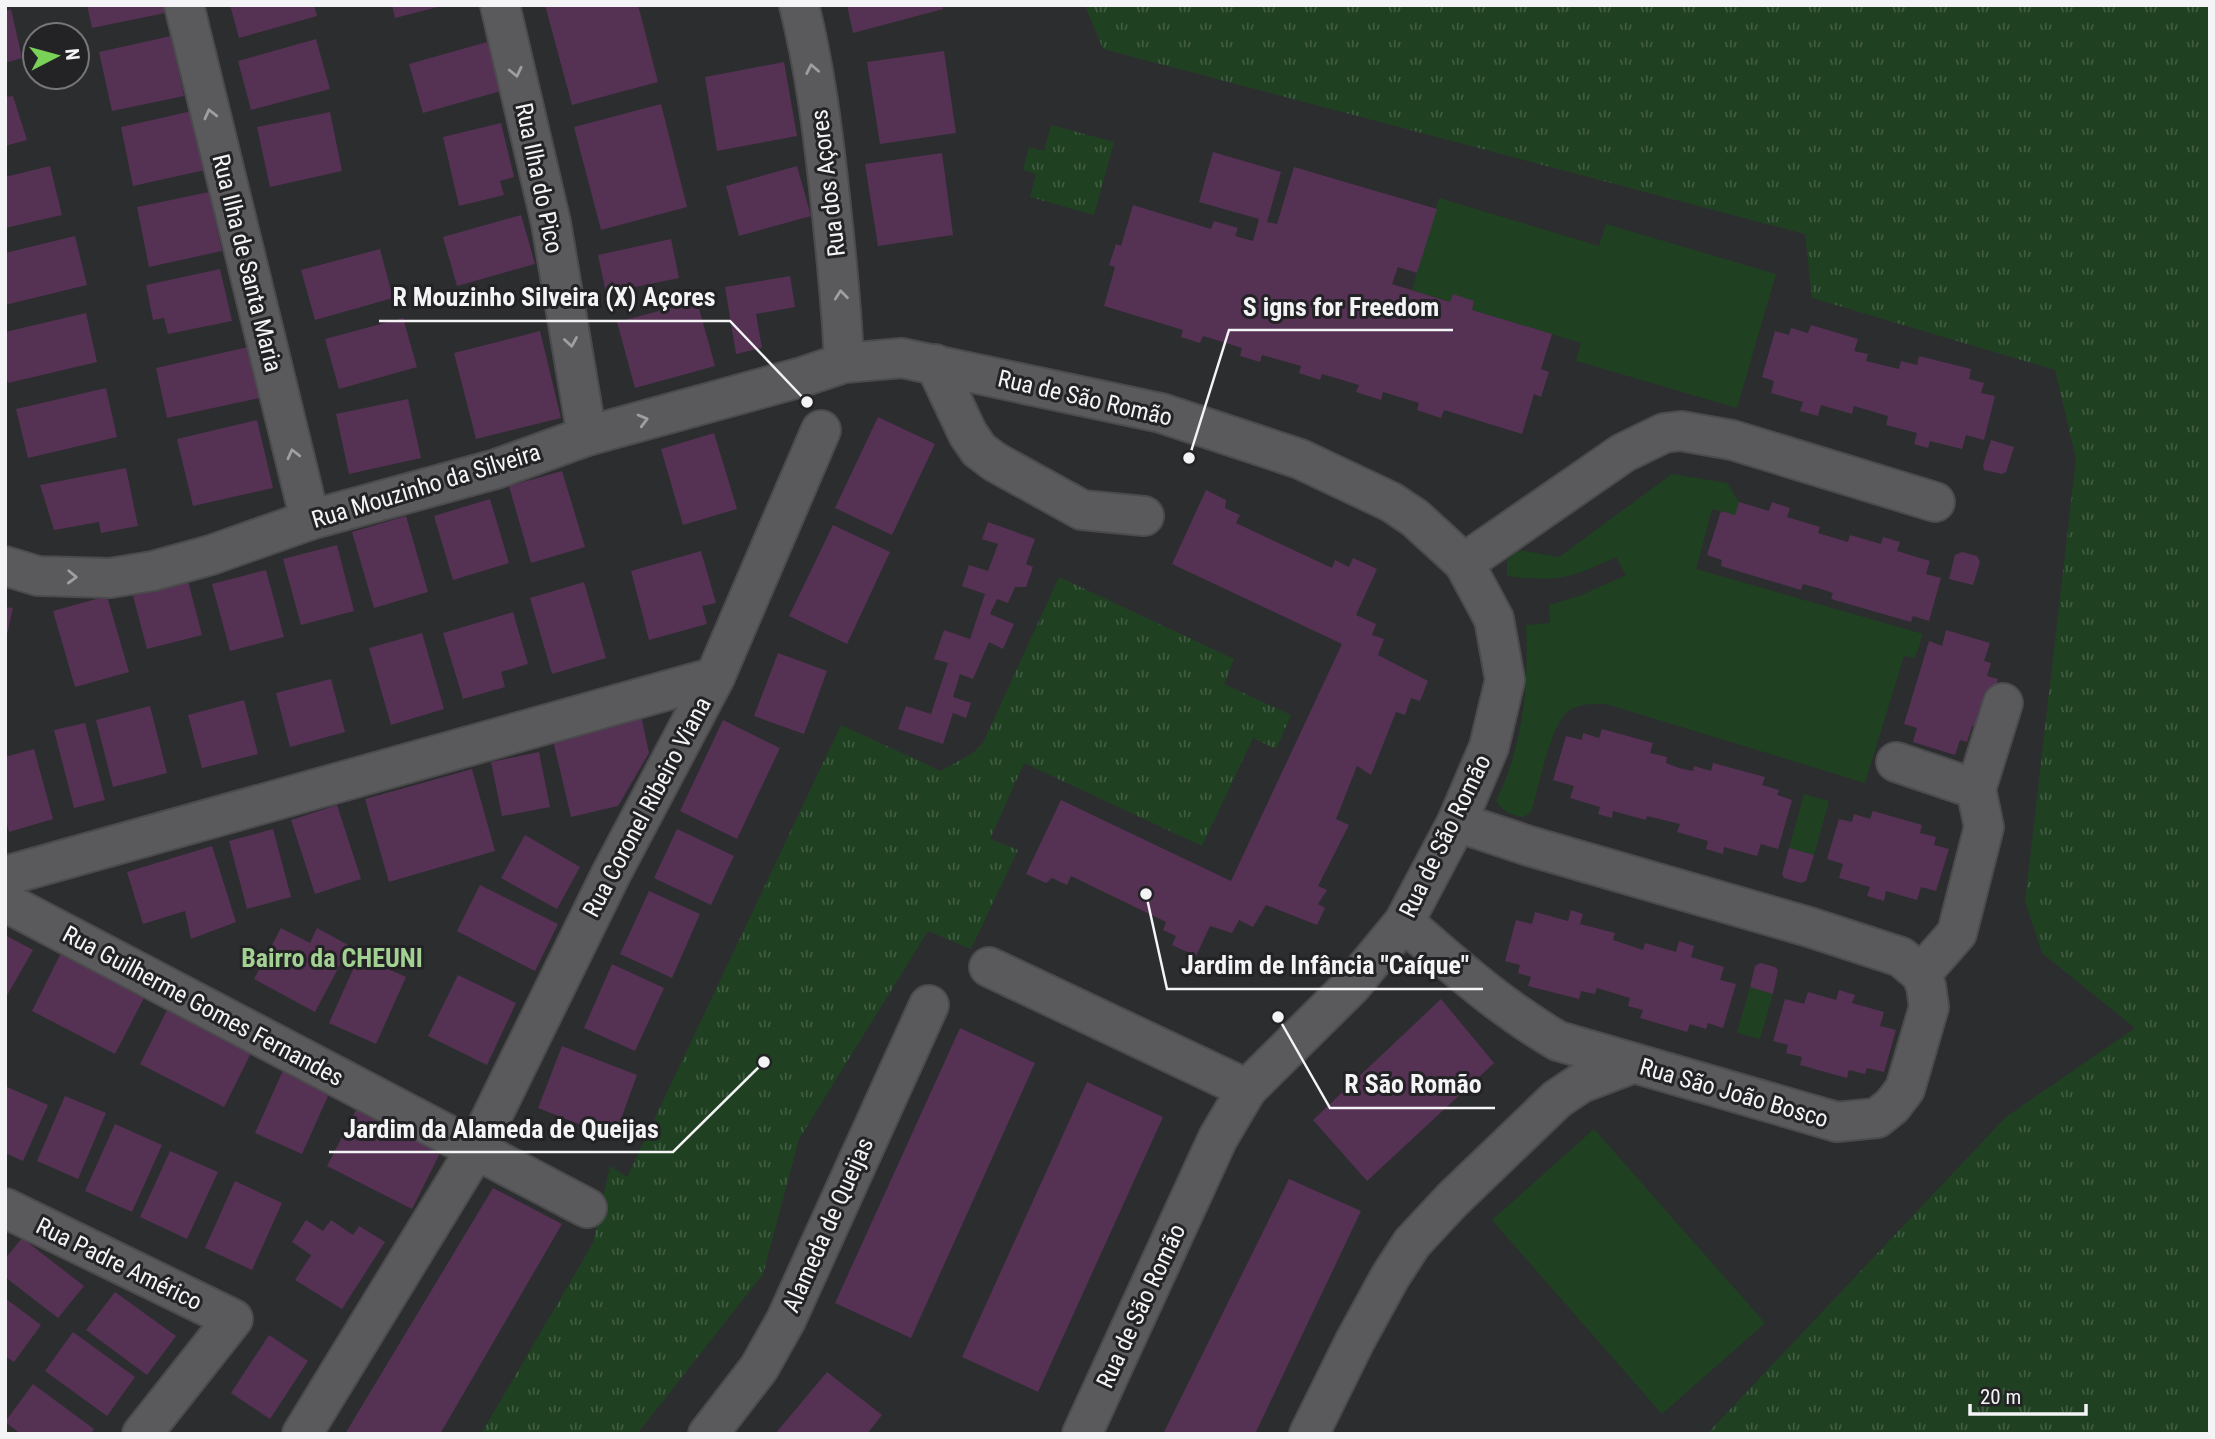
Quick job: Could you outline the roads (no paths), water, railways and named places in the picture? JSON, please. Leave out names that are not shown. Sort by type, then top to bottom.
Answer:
[{"type":"street","name":"Rua Ilha de Santa Maria","points":[[184,5],[310,520]]},
{"type":"street","name":"Rua Ilha do Pico","points":[[500,5],[551,223],[587,436]]},
{"type":"street","name":"Rua dos Açores","points":[[799,5],[823,139],[842,308],[844,363]]},
{"type":"street","name":"Rua de São Romão","points":[[844,363],[902,358],[935,364],[1161,413],[1300,459],[1403,510],[1427,528],[1464,563],[1494,619],[1505,680],[1489,747],[1457,822],[1404,922],[1352,985],[1247,1089],[1219,1138],[1082,1434]]},
{"type":"street","name":"Rua Mouzinho da Silveira","points":[[5,566],[38,576],[110,578],[153,571],[211,555],[310,520],[496,469],[587,436],[844,363]]},
{"type":"street","points":[[935,364],[968,434],[979,450],[995,463],[1083,510],[1144,516]]},
{"type":"street","points":[[715,677],[821,430]]},
{"type":"street","points":[[1464,563],[1623,453],[1648,440],[1673,432],[1698,432],[1732,440],[1935,502]]},
{"type":"street","name":"Rua Coronel Ribeiro Viana","points":[[5,876],[715,677]]},
{"type":"street","name":"Rua Coronel Ribeiro Viana","points":[[302,1434],[475,1151],[611,874],[715,677]]},
{"type":"street","points":[[1457,822],[1528,846],[1868,945],[1901,957],[1921,974],[1958,933],[1984,827],[1976,789],[2003,704]]},
{"type":"street","points":[[1896,762],[1976,789]]},
{"type":"street","name":"Rua Guilherme Gomes Fernandes","points":[[5,902],[587,1208]]},
{"type":"street","name":"Rua São João Bosco","points":[[1404,922],[1520,1019],[1558,1041],[1837,1122],[1877,1118],[1892,1106],[1905,1089],[1929,1007],[1921,974]]},
{"type":"street","points":[[989,967],[1247,1089]]},
{"type":"street","name":"Alameda de Queijas","points":[[708,1434],[759,1368],[782,1328],[929,1005]]},
{"type":"street","points":[[1309,1434],[1361,1330],[1412,1243],[1452,1200],[1557,1099],[1581,1083],[1631,1064]]},
{"type":"street","name":"Rua Padre Américo","points":[[5,1208],[233,1319],[142,1434]]},
{"type":"place","name":"R Mouzinho Silveira (X) Açores","points":[[807,402]]},
{"type":"place","name":"S igns for Freedom","points":[[1189,458]]},
{"type":"place","name":"Jardim de Infância \"Caíque\"","points":[[1146,894]]},
{"type":"place","name":"R São Romão","points":[[1278,1017]]},
{"type":"place","name":"Jardim da Alameda de Queijas","points":[[764,1062]]},
{"type":"district","name":"Bairro da CHEUNI","points":[[332,958]]}]
